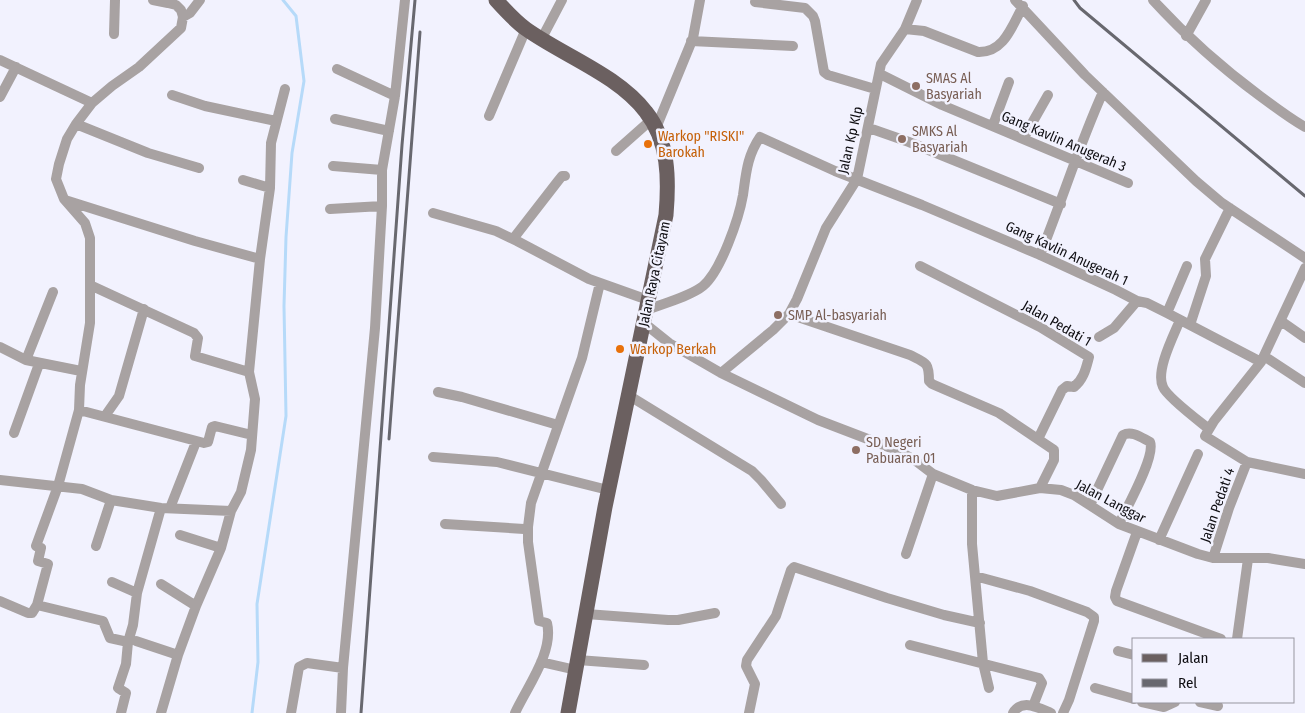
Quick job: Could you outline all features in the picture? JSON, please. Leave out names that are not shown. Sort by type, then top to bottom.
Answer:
[{"type":"main road","name":"Jalan Raya Citayam","points":[[496,0],[526,29],[597,71],[635,100],[647,112],[667,162],[669,186],[666,215],[608,490],[568,713]]},
{"type":"street","points":[[114,34],[115,0]]},
{"type":"street","points":[[0,601],[32,613],[37,605],[48,564],[38,561],[41,548],[36,546],[58,486],[79,410],[82,371],[88,344],[90,323],[90,238],[85,223],[64,199],[56,179],[67,138],[92,103],[139,67],[181,28],[183,17],[181,10],[176,6],[153,0]]},
{"type":"street","points":[[183,17],[190,13],[200,0]]},
{"type":"street","points":[[341,713],[343,668],[375,328],[382,206],[382,170],[394,96],[405,0]]},
{"type":"street","points":[[542,38],[562,0]]},
{"type":"street","points":[[616,151],[653,124],[691,41],[700,0]]},
{"type":"street","name":"Jalan Kp Klp","points":[[720,373],[773,330],[789,314],[797,299],[826,228],[857,180],[881,64],[905,29],[916,0]]},
{"type":"street","points":[[1153,0],[1186,36],[1228,72],[1305,127]]},
{"type":"street","points":[[1186,36],[1206,0]]},
{"type":"street","points":[[754,2],[805,8],[815,21],[824,72],[828,75],[875,89]]},
{"type":"street","points":[[905,29],[924,31],[978,52],[986,52],[993,50],[1006,36],[1019,3],[1103,92],[1196,181],[1230,208],[1305,258]]},
{"type":"street","points":[[489,116],[526,29]]},
{"type":"street","points":[[691,41],[793,46]]},
{"type":"street","points":[[0,60],[92,103]]},
{"type":"street","points":[[0,97],[16,67]]},
{"type":"street","points":[[337,69],[394,96]]},
{"type":"street","name":"Gang Kavlin Anugerah 3","points":[[880,74],[919,94],[1128,184]]},
{"type":"street","points":[[993,125],[1009,82]]},
{"type":"street","points":[[161,713],[178,655],[196,606],[221,548],[230,511],[236,503],[243,486],[251,450],[255,399],[249,372],[260,259],[270,188],[271,143],[285,89]]},
{"type":"street","points":[[1040,255],[1088,125],[1103,92]]},
{"type":"street","points":[[172,94],[205,106],[276,121]]},
{"type":"street","points":[[1023,139],[1048,95]]},
{"type":"street","points":[[335,119],[389,131]]},
{"type":"street","points":[[76,124],[148,152],[199,168]]},
{"type":"street","points":[[869,128],[909,142],[1060,204]]},
{"type":"street","name":"Gang Kavlin Anugerah 1","points":[[646,311],[692,292],[711,278],[725,250],[740,210],[745,171],[749,158],[760,137],[857,180],[1040,255],[1263,359],[1305,383]]},
{"type":"street","points":[[333,166],[382,170]]},
{"type":"street","points":[[513,239],[562,176],[565,176]]},
{"type":"street","points":[[243,180],[270,188]]},
{"type":"street","points":[[64,199],[196,241],[260,259]]},
{"type":"street","points":[[330,209],[382,206]]},
{"type":"street","points":[[1190,325],[1206,276],[1205,259],[1230,208]]},
{"type":"street","name":"Jalan Langgar","points":[[432,213],[496,231],[600,283],[646,311],[669,343],[720,373],[818,420],[899,451],[933,474],[972,490],[997,496],[1040,488],[1061,490],[1074,495],[1119,524],[1189,552],[1213,558],[1268,558],[1305,564]]},
{"type":"street","name":"Jalan Pedati 1","points":[[920,266],[1040,327],[1089,357],[1086,370],[1080,382],[1074,386],[1067,386],[1062,390],[1038,439]]},
{"type":"street","points":[[1167,313],[1187,266]]},
{"type":"street","points":[[1305,268],[1263,359],[1205,436],[1247,462],[1305,474]]},
{"type":"street","points":[[515,713],[541,662],[548,639],[547,623],[539,621],[528,542],[531,503],[582,358],[600,283]]},
{"type":"street","points":[[90,285],[194,333],[198,338],[195,356],[249,372]]},
{"type":"street","points":[[26,360],[53,292]]},
{"type":"street","points":[[1099,337],[1114,328],[1137,301]]},
{"type":"street","points":[[105,416],[119,396],[144,309]]},
{"type":"street","points":[[789,314],[910,355],[926,364],[929,368],[929,381],[932,384],[999,413],[1054,450],[1054,460],[1040,488]]},
{"type":"street","points":[[1180,320],[1163,366],[1160,377],[1162,386],[1167,394],[1209,429]]},
{"type":"street","points":[[1281,321],[1305,338]]},
{"type":"street","points":[[0,346],[26,360],[39,364],[82,371]]},
{"type":"street","points":[[14,433],[39,364]]},
{"type":"street","points":[[438,392],[462,397],[558,425]]},
{"type":"street","points":[[628,395],[752,471],[781,504]]},
{"type":"street","points":[[79,410],[196,442],[208,442],[212,427],[215,426],[252,435]]},
{"type":"street","points":[[1090,505],[1123,435],[1127,433],[1134,434],[1150,442],[1152,447],[1144,472],[1119,524]]},
{"type":"street","points":[[121,713],[126,693],[118,688],[132,642],[137,593],[165,508],[196,442]]},
{"type":"street","points":[[1159,540],[1198,454]]},
{"type":"street","points":[[433,457],[497,462],[608,490]]},
{"type":"street","name":"Jalan Pedati 4","points":[[1213,558],[1247,462]]},
{"type":"street","points":[[906,554],[933,474]]},
{"type":"street","points":[[0,480],[82,489],[110,500],[165,508],[230,511]]},
{"type":"street","points":[[972,490],[971,524],[975,576],[983,663],[988,688]]},
{"type":"street","points":[[96,546],[110,500]]},
{"type":"street","points":[[445,524],[524,529],[528,526]]},
{"type":"street","points":[[1137,532],[1116,591],[1117,601],[1218,638]]},
{"type":"street","points":[[180,535],[221,548]]},
{"type":"street","points":[[1237,638],[1248,559]]},
{"type":"street","points":[[748,713],[754,684],[746,666],[747,660],[776,616],[791,570],[794,567],[887,598],[944,615],[980,623]]},
{"type":"street","points":[[975,576],[1030,591],[1088,612],[1094,617],[1070,700],[1064,713]]},
{"type":"street","points":[[112,582],[137,593]]},
{"type":"street","points":[[161,584],[196,606]]},
{"type":"street","points":[[37,605],[103,621],[110,638],[178,655]]},
{"type":"street","points":[[586,614],[673,620],[715,613]]},
{"type":"street","points":[[910,644],[1039,678],[1042,683],[1033,706]]},
{"type":"street","points":[[1118,651],[1132,654]]},
{"type":"street","points":[[541,662],[577,665],[644,665]]},
{"type":"street","points":[[291,713],[299,667],[307,664],[343,668]]},
{"type":"street","points":[[1096,688],[1132,698]]},
{"type":"street","points":[[1146,703],[1164,707],[1173,703]]},
{"type":"street","points":[[1203,703],[1217,707]]},
{"type":"street","points":[[1013,713],[1024,705],[1033,706],[1051,713]]},
{"type":"waterway","points":[[252,713],[258,662],[257,604],[286,416],[284,306],[286,237],[292,153],[304,81],[296,16],[283,0]]},
{"type":"railway","points":[[361,713],[402,145],[415,0]]},
{"type":"railway","points":[[1074,0],[1080,8],[1305,196]]},
{"type":"railway","points":[[389,439],[420,32]]},
{"type":"place","name":"SMAS Al Basyariah","points":[[916,86]]},
{"type":"place","name":"SMKS Al Basyariah","points":[[902,139]]},
{"type":"place","name":"Warkop \"RISKI\" Barokah","points":[[648,144]]},
{"type":"place","name":"SMP Al-basyariah","points":[[778,315]]},
{"type":"place","name":"Warkop Berkah","points":[[620,349]]},
{"type":"place","name":"SD Negeri Pabuaran 01","points":[[856,450]]}]
